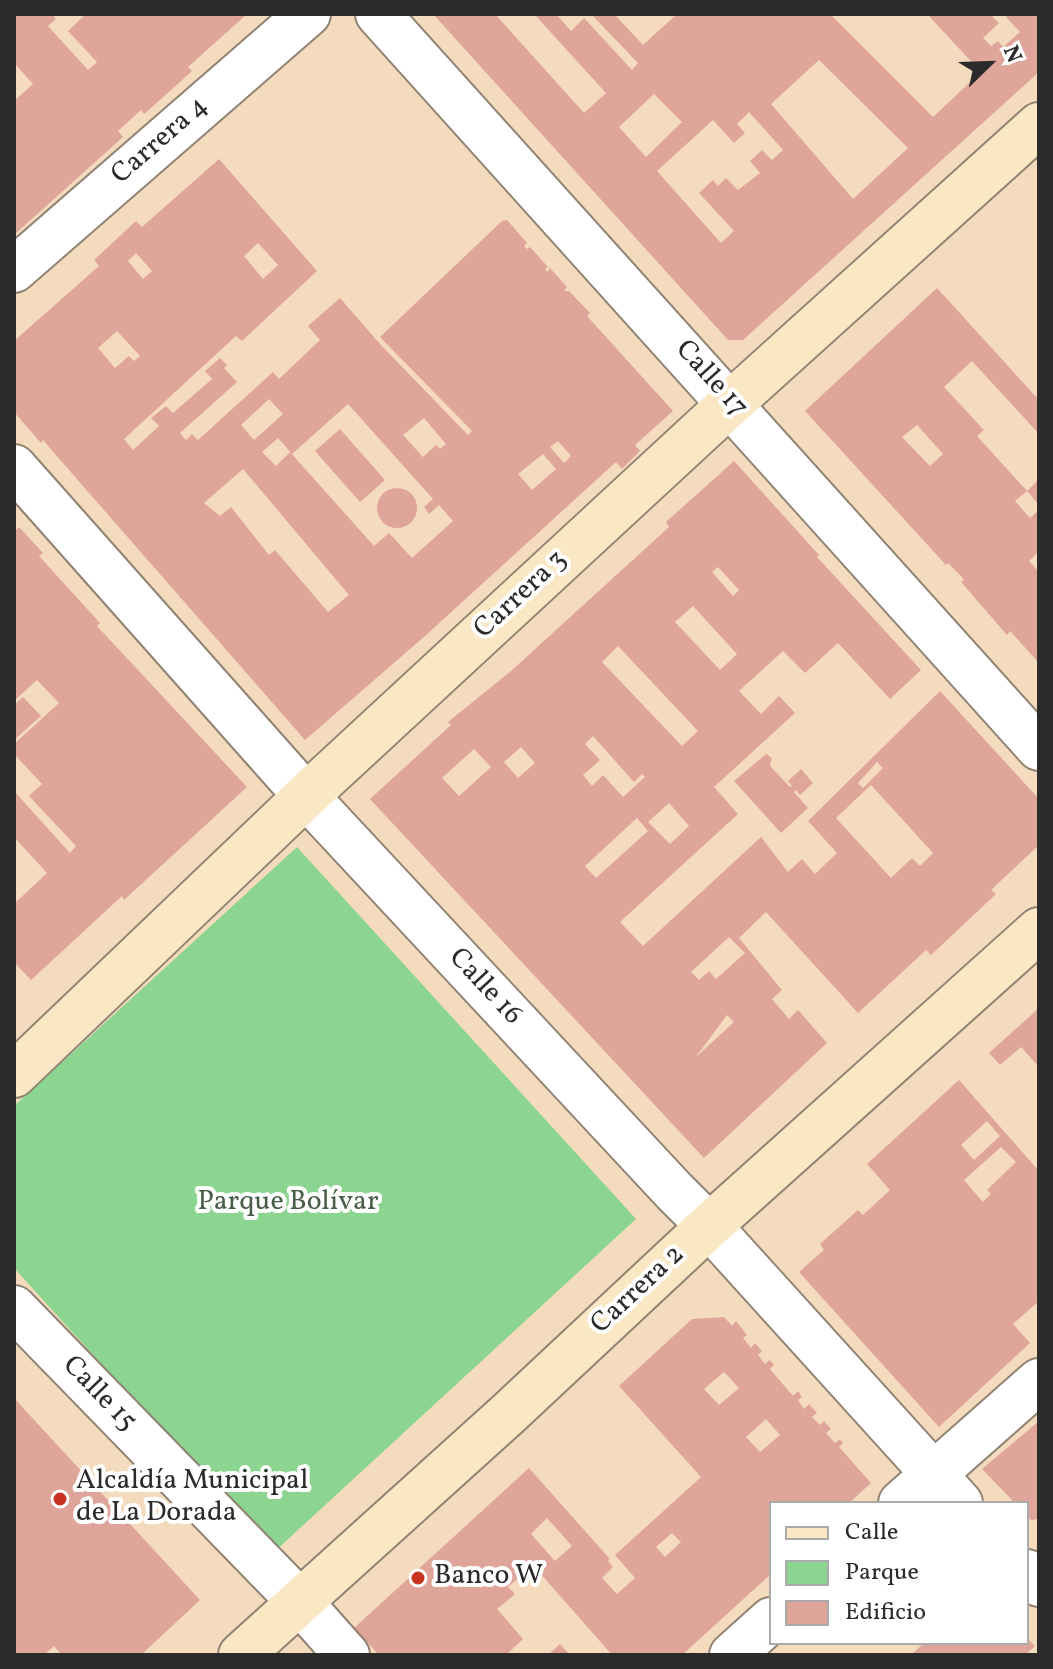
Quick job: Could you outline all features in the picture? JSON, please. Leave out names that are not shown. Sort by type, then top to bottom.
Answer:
[{"type":"main road","name":"Carrera 3","points":[[14,1075],[306,796],[731,403],[1039,125]]},
{"type":"main road","name":"Carrera 2","points":[[241,1655],[508,1414],[709,1226],[1039,930]]},
{"type":"street","name":"Carrera 4","points":[[14,270],[308,14]]},
{"type":"street","name":"Calle 17","points":[[378,14],[1039,748]]},
{"type":"street","name":"Calle 16","points":[[14,467],[306,796],[709,1226],[931,1494]]},
{"type":"street","name":"Calle 15","points":[[14,1308],[300,1602],[347,1655]]},
{"type":"street","points":[[931,1494],[1039,1381]]},
{"type":"street","points":[[732,1655],[769,1622]]},
{"type":"green space","name":"Parque Bolívar","points":[[297,847],[636,1219],[273,1553],[14,1268],[14,1106]]},
{"type":"building","points":[[14,14],[52,14],[56,19],[48,26],[88,70],[97,62],[68,31],[86,14],[247,14],[188,67],[192,71],[170,91],[144,114],[141,110],[118,131],[123,137],[14,235],[14,101],[33,84],[14,63]]},
{"type":"building","points":[[433,14],[495,14],[584,113],[606,93],[534,14],[556,14],[571,31],[584,18],[632,70],[638,63],[591,14],[614,14],[643,45],[677,14],[830,14],[933,117],[981,72],[927,14],[990,14],[999,23],[983,38],[991,46],[998,41],[1003,47],[1020,32],[1006,17],[1009,14],[1039,14],[1039,72],[743,340],[728,340]],"holes":[[[819,60],[908,148],[853,199],[771,104]],[[654,94],[682,122],[646,157],[619,127]],[[749,112],[783,150],[772,160],[762,150],[750,161],[760,173],[738,190],[726,178],[718,186],[713,180],[699,193],[734,231],[721,243],[657,171],[713,120],[734,143],[745,133],[737,124]]]},
{"type":"building","points":[[219,159],[317,271],[242,341],[236,336],[124,439],[133,450],[159,426],[151,418],[166,406],[173,413],[212,379],[205,371],[220,358],[227,365],[224,368],[237,382],[180,433],[186,440],[192,434],[198,440],[273,372],[279,379],[320,340],[308,326],[340,298],[468,435],[472,431],[380,337],[502,221],[507,220],[527,243],[524,246],[527,249],[530,247],[548,267],[545,269],[547,272],[550,268],[567,287],[564,291],[569,291],[590,313],[587,316],[673,411],[635,445],[640,451],[622,469],[616,462],[425,636],[305,740],[43,440],[41,443],[14,412],[14,341],[99,266],[94,260],[136,221],[142,227]],"holes":[[[258,243],[278,265],[263,279],[244,256]],[[136,253],[152,271],[143,279],[128,261]],[[117,331],[140,356],[134,361],[129,356],[115,368],[98,348]],[[269,399],[283,414],[254,440],[241,425]],[[348,404],[433,499],[424,507],[429,514],[439,505],[453,521],[412,558],[389,533],[374,546],[290,452],[276,466],[262,452],[278,438],[292,454]],[[424,418],[446,444],[440,449],[436,445],[423,457],[403,435]],[[558,441],[571,456],[564,463],[550,447]],[[543,454],[556,469],[532,490],[518,474]],[[243,469],[349,595],[328,612],[275,550],[269,555],[231,507],[220,516],[204,503]]]},
{"type":"building","points":[[937,288],[1039,400],[1039,434],[972,361],[944,387],[984,430],[977,436],[1027,491],[1015,501],[1030,518],[1039,510],[1039,551],[1029,561],[1039,572],[1039,663],[1010,631],[1007,635],[961,582],[964,580],[962,577],[948,563],[946,565],[805,411]],"holes":[[[917,425],[943,454],[930,466],[902,437]]]},
{"type":"building","points":[[340,429],[385,480],[360,502],[315,451]]},
{"type":"building","points":[[734,461],[921,670],[890,699],[838,643],[805,673],[783,651],[739,691],[761,714],[779,696],[795,713],[714,787],[738,814],[620,922],[643,946],[761,837],[788,872],[802,859],[815,874],[837,853],[808,821],[940,691],[1039,799],[1039,845],[991,890],[996,894],[931,955],[926,950],[858,1013],[766,912],[739,938],[782,990],[772,999],[789,1019],[798,1010],[827,1043],[704,1158],[370,799],[451,725],[448,722],[511,671],[669,527],[666,522]],"holes":[[[718,567],[739,590],[733,596],[712,572]],[[693,606],[737,654],[720,670],[675,622]],[[618,646],[698,731],[682,746],[602,662]],[[593,736],[634,782],[642,774],[645,777],[623,797],[603,775],[592,786],[583,775],[600,760],[585,744]],[[521,747],[535,763],[518,778],[504,762]],[[474,749],[491,767],[459,796],[442,778]],[[877,762],[883,768],[863,788],[858,783]],[[871,785],[933,853],[920,866],[912,858],[891,878],[836,818]],[[669,803],[689,826],[670,844],[648,822]],[[637,818],[648,831],[596,878],[585,866]],[[729,937],[745,953],[716,979],[709,971],[699,980],[691,972]],[[727,1015],[734,1022],[695,1058]]]},
{"type":"building","points":[[1039,479],[1039,505],[1027,491]]},
{"type":"building","points":[[397,488],[411,494],[417,508],[411,522],[397,528],[383,522],[377,508],[383,494]]},
{"type":"building","points":[[19,527],[43,553],[39,556],[100,623],[97,626],[247,787],[31,980],[14,962],[14,904],[47,873],[14,837],[14,791],[70,853],[76,846],[29,796],[42,784],[14,754],[14,744],[59,703],[37,680],[14,701],[14,532]]},
{"type":"building","points":[[23,697],[41,716],[14,740],[14,705]]},
{"type":"building","points":[[766,754],[772,758],[770,766],[790,787],[788,781],[801,769],[813,783],[800,795],[796,790],[794,792],[808,808],[781,833],[734,781]]},
{"type":"building","points":[[1039,1008],[1039,1067],[1021,1047],[1000,1065],[989,1053]]},
{"type":"building","points":[[959,1080],[1039,1171],[1039,1301],[1013,1324],[1030,1343],[939,1427],[799,1272],[824,1250],[820,1244],[858,1210],[863,1215],[890,1190],[867,1164]],"holes":[[[987,1121],[1000,1136],[974,1160],[961,1145]],[[1001,1147],[1016,1162],[987,1190],[991,1194],[983,1202],[964,1180]]]},
{"type":"building","points":[[724,1317],[732,1326],[736,1321],[747,1335],[743,1338],[751,1348],[755,1343],[762,1351],[758,1355],[765,1364],[770,1360],[774,1365],[770,1369],[793,1396],[798,1391],[802,1397],[798,1400],[804,1409],[809,1404],[817,1413],[812,1417],[820,1425],[824,1421],[831,1429],[826,1433],[835,1443],[840,1439],[843,1443],[839,1447],[871,1483],[851,1501],[769,1501],[769,1576],[682,1655],[612,1655],[539,1572],[533,1578],[527,1571],[508,1587],[515,1594],[497,1609],[523,1639],[506,1655],[379,1655],[354,1628],[529,1468],[610,1559],[608,1561],[613,1567],[602,1578],[617,1594],[635,1578],[615,1555],[701,1477],[619,1386],[692,1319]],"holes":[[[724,1372],[739,1388],[719,1405],[704,1389]],[[766,1419],[780,1435],[760,1452],[746,1437]],[[547,1518],[572,1546],[555,1561],[531,1534]],[[672,1533],[681,1542],[665,1557],[656,1547]]]},
{"type":"building","name":"Alcaldía Municipal de La Dorada","points":[[14,1398],[200,1600],[141,1655],[62,1655],[54,1646],[44,1655],[14,1655]]},
{"type":"building","points":[[1039,1421],[1039,1519],[1029,1518],[1029,1501],[1013,1501],[982,1469]]},
{"type":"building","points":[[1029,1640],[1035,1646],[1025,1655],[911,1655],[922,1645],[1029,1645]]},
{"type":"building","points":[[560,1644],[570,1655],[548,1655]]},
{"type":"place","name":"Alcaldía Municipal de La Dorada","points":[[60,1499]]},
{"type":"place","name":"Banco W","points":[[418,1578]]}]
